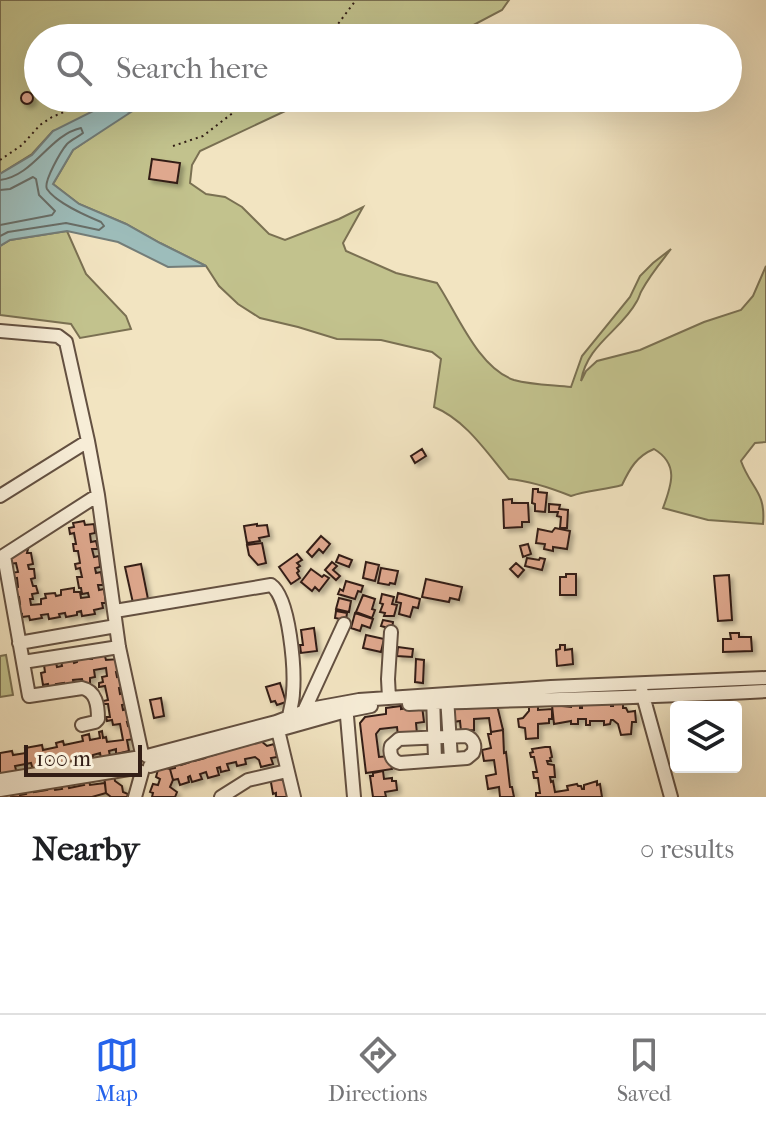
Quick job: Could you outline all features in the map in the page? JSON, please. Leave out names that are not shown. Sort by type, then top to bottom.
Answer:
[{"type":"street","points":[[0,331],[58,336],[66,342],[98,495],[119,647],[142,762],[135,797]]},
{"type":"street","points":[[0,496],[88,441]]},
{"type":"street","points":[[82,725],[98,719],[96,700],[88,689],[29,696],[2,557],[98,495]]},
{"type":"street","points":[[115,611],[271,585],[277,589],[288,618],[294,674],[289,717]]},
{"type":"street","points":[[304,711],[344,624]]},
{"type":"street","points":[[19,643],[116,626]]},
{"type":"street","points":[[389,698],[391,632]]},
{"type":"street","points":[[23,662],[119,647]]},
{"type":"street","points":[[447,698],[640,683],[766,678]]},
{"type":"street","points":[[659,682],[660,697]]},
{"type":"street","points":[[640,683],[671,797]]},
{"type":"street","points":[[0,790],[142,762],[346,706],[389,698],[644,698],[766,691]]},
{"type":"street","points":[[277,727],[289,717],[324,705],[376,705],[433,698]]},
{"type":"street","points":[[433,698],[435,760]]},
{"type":"street","points":[[447,698],[451,759]]},
{"type":"street","points":[[346,706],[354,797]]},
{"type":"street","points":[[277,727],[294,797]]},
{"type":"street","points":[[434,737],[469,737],[475,751],[469,757],[400,763],[391,757],[393,743],[399,739],[434,737]]},
{"type":"street","points":[[0,780],[142,762]]},
{"type":"street","points":[[221,797],[248,780],[287,771]]},
{"type":"path","points":[[338,24],[356,0]]},
{"type":"path","points":[[0,160],[22,145],[40,125],[64,112]]},
{"type":"path","points":[[173,146],[203,136],[234,112]]},
{"type":"green space","points":[[0,0],[509,0],[502,10],[476,24],[24,24],[24,112],[129,112],[53,131],[32,154],[0,174]]},
{"type":"green space","points":[[129,112],[283,112],[200,151],[192,165],[190,183],[206,194],[225,197],[242,207],[269,234],[285,240],[363,207],[343,243],[346,251],[396,273],[437,283],[479,352],[501,374],[521,382],[571,387],[582,356],[630,297],[640,276],[671,249],[648,279],[630,312],[590,357],[581,381],[597,361],[640,350],[704,322],[741,310],[753,296],[766,266],[766,442],[755,443],[741,461],[760,497],[763,524],[708,520],[663,508],[671,483],[670,468],[654,449],[635,463],[622,485],[571,496],[541,485],[509,479],[466,429],[434,407],[441,359],[432,352],[381,340],[337,339],[260,318],[238,304],[219,286],[206,266],[126,224],[79,204],[53,184],[73,150]]},
{"type":"green space","points":[[67,231],[86,274],[126,316],[131,329],[80,338],[71,324],[0,315],[0,246],[10,240]]},
{"type":"green space","points":[[6,655],[13,695],[0,697],[0,656]]},
{"type":"water","points":[[91,112],[131,112],[73,150],[53,184],[79,204],[126,224],[206,266],[168,267],[118,242],[67,231],[10,240],[0,246],[0,174],[32,155],[53,131]]},
{"type":"building","points":[[152,159],[180,163],[177,183],[149,179]]},
{"type":"building","points":[[422,449],[426,456],[415,463],[411,456]]},
{"type":"building","points":[[533,489],[547,493],[545,512],[535,511]]},
{"type":"building","points":[[512,499],[512,503],[528,503],[529,522],[522,522],[522,527],[504,528],[503,500]]},
{"type":"building","points":[[549,504],[568,510],[567,528],[560,528],[561,517],[557,516],[558,512],[549,512]]},
{"type":"building","points":[[84,521],[85,525],[94,524],[95,533],[90,534],[91,542],[96,541],[98,549],[92,549],[94,557],[99,556],[100,567],[95,568],[96,573],[101,572],[103,585],[98,585],[99,590],[104,589],[106,603],[102,603],[103,608],[94,610],[95,614],[82,616],[81,611],[77,615],[66,617],[65,613],[49,619],[48,614],[30,620],[29,616],[17,615],[19,597],[14,597],[13,588],[18,587],[17,578],[11,579],[10,573],[18,572],[16,563],[9,564],[8,557],[15,551],[28,549],[27,553],[31,553],[33,564],[28,565],[29,569],[34,569],[35,578],[31,579],[38,593],[32,594],[31,605],[41,604],[41,599],[46,598],[45,594],[61,595],[61,590],[74,588],[74,592],[80,592],[81,598],[89,597],[88,593],[82,594],[79,588],[77,577],[82,577],[80,568],[76,569],[75,564],[80,563],[78,551],[74,551],[74,533],[70,534],[69,528],[74,527],[73,523]]},
{"type":"building","points":[[267,525],[269,536],[247,543],[244,526]]},
{"type":"building","points":[[555,528],[570,531],[567,549],[553,547],[553,551],[544,549],[545,544],[536,543],[538,529],[552,532]]},
{"type":"building","points":[[321,536],[330,544],[323,553],[319,549],[312,557],[307,552]]},
{"type":"building","points":[[262,543],[266,563],[258,565],[249,555],[247,545]]},
{"type":"building","points":[[528,544],[531,554],[523,557],[520,546]]},
{"type":"building","points":[[297,554],[302,560],[297,563],[300,578],[291,584],[279,567]]},
{"type":"building","points":[[339,555],[352,560],[349,567],[336,562]]},
{"type":"building","points":[[527,558],[545,559],[542,570],[525,566]]},
{"type":"building","points":[[332,562],[337,566],[333,570],[340,576],[336,580],[325,570]]},
{"type":"building","points":[[366,562],[379,565],[375,581],[363,578]]},
{"type":"building","points":[[516,563],[524,570],[518,577],[510,569]]},
{"type":"building","points":[[141,564],[148,599],[133,603],[125,567]]},
{"type":"building","points":[[381,568],[398,571],[395,584],[378,583]]},
{"type":"building","points":[[311,569],[329,578],[319,591],[315,587],[312,591],[301,582]]},
{"type":"building","points":[[566,574],[576,574],[576,595],[560,595],[560,577],[566,577]]},
{"type":"building","points":[[729,575],[732,620],[718,621],[714,576]]},
{"type":"building","points":[[426,579],[462,587],[459,600],[450,598],[449,602],[422,597]]},
{"type":"building","points":[[346,581],[363,586],[355,599],[338,594],[340,589],[343,591]]},
{"type":"building","points":[[398,593],[420,599],[418,608],[413,607],[410,617],[399,614],[401,603],[396,602]]},
{"type":"building","points":[[382,594],[394,597],[392,604],[397,605],[394,616],[384,616],[385,613],[380,612]]},
{"type":"building","points":[[363,595],[375,599],[372,618],[356,612]]},
{"type":"building","points":[[339,598],[351,601],[349,612],[336,609]]},
{"type":"building","points":[[336,611],[347,613],[346,620],[335,618]]},
{"type":"building","points":[[355,613],[373,619],[370,628],[362,625],[360,631],[351,628]]},
{"type":"building","points":[[383,620],[393,622],[392,629],[381,626]]},
{"type":"building","points":[[314,628],[317,651],[301,653],[301,630]]},
{"type":"building","points":[[730,633],[751,637],[752,651],[723,652],[723,639],[731,639]]},
{"type":"building","points":[[366,635],[384,639],[381,652],[363,648]]},
{"type":"building","points":[[560,645],[565,645],[565,650],[572,649],[573,664],[557,666],[556,650],[560,649]]},
{"type":"building","points":[[398,647],[413,649],[412,657],[397,656]]},
{"type":"building","points":[[104,653],[106,660],[119,659],[121,671],[116,672],[117,677],[122,676],[124,687],[119,688],[120,694],[124,693],[126,704],[122,705],[123,710],[128,709],[130,722],[127,722],[128,726],[131,725],[134,739],[127,740],[129,751],[116,754],[116,749],[109,751],[110,756],[101,758],[100,753],[83,762],[81,756],[73,757],[74,763],[61,766],[59,759],[45,762],[46,767],[33,770],[31,763],[15,766],[17,774],[0,778],[0,753],[26,753],[25,748],[42,745],[43,750],[57,747],[56,743],[63,741],[64,745],[83,741],[82,736],[89,734],[90,740],[100,738],[99,732],[102,731],[107,742],[123,740],[120,724],[113,725],[112,720],[107,721],[106,717],[110,717],[108,704],[103,704],[103,701],[108,700],[105,686],[99,687],[99,683],[103,682],[102,677],[107,676],[106,668],[94,670],[95,677],[90,678],[90,683],[83,684],[82,679],[73,680],[74,686],[56,684],[57,689],[49,690],[48,684],[43,685],[41,673],[45,672],[44,665],[56,663],[57,667],[62,666],[61,661],[73,659],[74,663],[77,659],[92,659],[92,655]]},
{"type":"building","points":[[416,659],[424,660],[423,683],[415,682]]},
{"type":"building","points":[[280,683],[286,702],[277,705],[275,701],[271,702],[266,687]]},
{"type":"building","points":[[161,698],[164,716],[154,718],[150,700]]},
{"type":"building","points":[[601,702],[611,702],[613,706],[613,702],[623,702],[623,708],[628,712],[635,711],[636,722],[632,722],[631,734],[621,735],[618,724],[613,720],[604,725],[604,721],[590,721],[590,725],[586,725],[586,719],[578,719],[578,724],[571,724],[571,721],[554,724],[552,705],[571,707],[571,704],[580,704],[582,708],[582,703],[601,705]]},
{"type":"building","points":[[452,705],[497,705],[503,730],[491,732],[489,718],[474,719],[474,730],[461,731],[460,721],[453,722]]},
{"type":"building","points":[[538,705],[538,710],[552,709],[552,719],[549,723],[538,724],[538,738],[526,739],[525,728],[519,727],[518,719],[529,711],[529,706]]},
{"type":"building","points":[[401,706],[401,709],[422,706],[424,722],[416,723],[417,734],[398,736],[397,727],[380,729],[376,734],[379,757],[390,756],[392,769],[366,773],[360,723],[365,717],[386,714],[386,708]]},
{"type":"building","points":[[503,730],[504,753],[514,797],[500,797],[499,787],[488,789],[486,776],[496,774],[494,760],[484,761],[482,750],[491,748],[488,734]]},
{"type":"building","points":[[260,737],[267,746],[274,744],[277,757],[271,758],[273,764],[261,767],[255,757],[245,759],[246,764],[227,764],[229,770],[221,772],[220,767],[217,768],[219,775],[208,778],[206,772],[200,774],[202,779],[192,782],[190,776],[189,782],[180,785],[178,779],[173,780],[170,769],[175,768],[174,761],[179,759],[181,765],[190,762],[189,757],[193,756],[194,761],[205,758],[203,754],[217,754],[216,750],[223,752],[232,749],[231,745],[249,745],[248,741]]},
{"type":"building","points":[[550,747],[552,757],[551,761],[547,761],[554,765],[555,777],[550,777],[555,792],[568,790],[567,786],[577,784],[584,789],[584,785],[597,781],[602,797],[536,797],[536,793],[540,793],[538,778],[534,778],[533,772],[537,772],[530,753],[532,749]]},
{"type":"building","points":[[159,766],[170,769],[173,780],[170,787],[177,792],[175,797],[152,797],[153,784],[158,785],[160,779],[156,777]]},
{"type":"building","points":[[383,771],[384,779],[396,781],[397,790],[385,792],[386,797],[373,797],[370,776]]},
{"type":"building","points":[[285,774],[290,797],[276,797],[270,777]]},
{"type":"building","points":[[114,775],[127,797],[111,797],[106,793],[104,777]]},
{"type":"building","points":[[89,781],[90,785],[105,783],[106,793],[92,797],[11,797],[10,793],[19,791],[20,795],[34,789],[34,792],[47,790],[46,787],[62,789],[61,785],[68,784],[69,788]]}]
